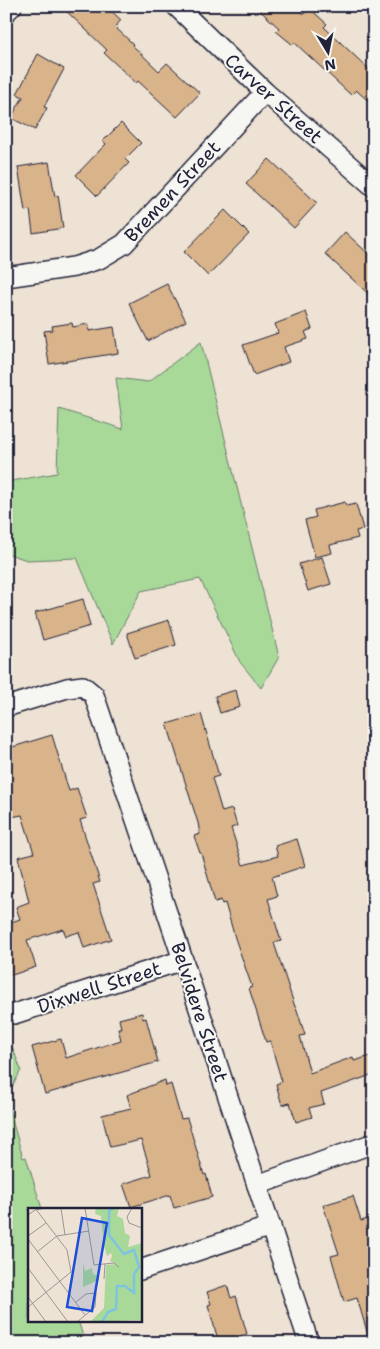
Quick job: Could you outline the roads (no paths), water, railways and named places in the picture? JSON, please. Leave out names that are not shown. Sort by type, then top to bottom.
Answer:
[{"type":"street","points":[[6,12],[12,6]]},
{"type":"street","name":"Carver Street","points":[[176,6],[264,92],[374,187]]},
{"type":"street","name":"Bremen Street","points":[[6,277],[74,267],[99,259],[124,244],[264,92]]},
{"type":"street","name":"Belvidere Street","points":[[6,707],[67,688],[82,686],[94,695],[309,1343]]},
{"type":"street","name":"Dixwell Street","points":[[14,1014],[183,960]]},
{"type":"street","points":[[258,1185],[374,1142]]},
{"type":"street","points":[[141,1270],[271,1226]]}]
